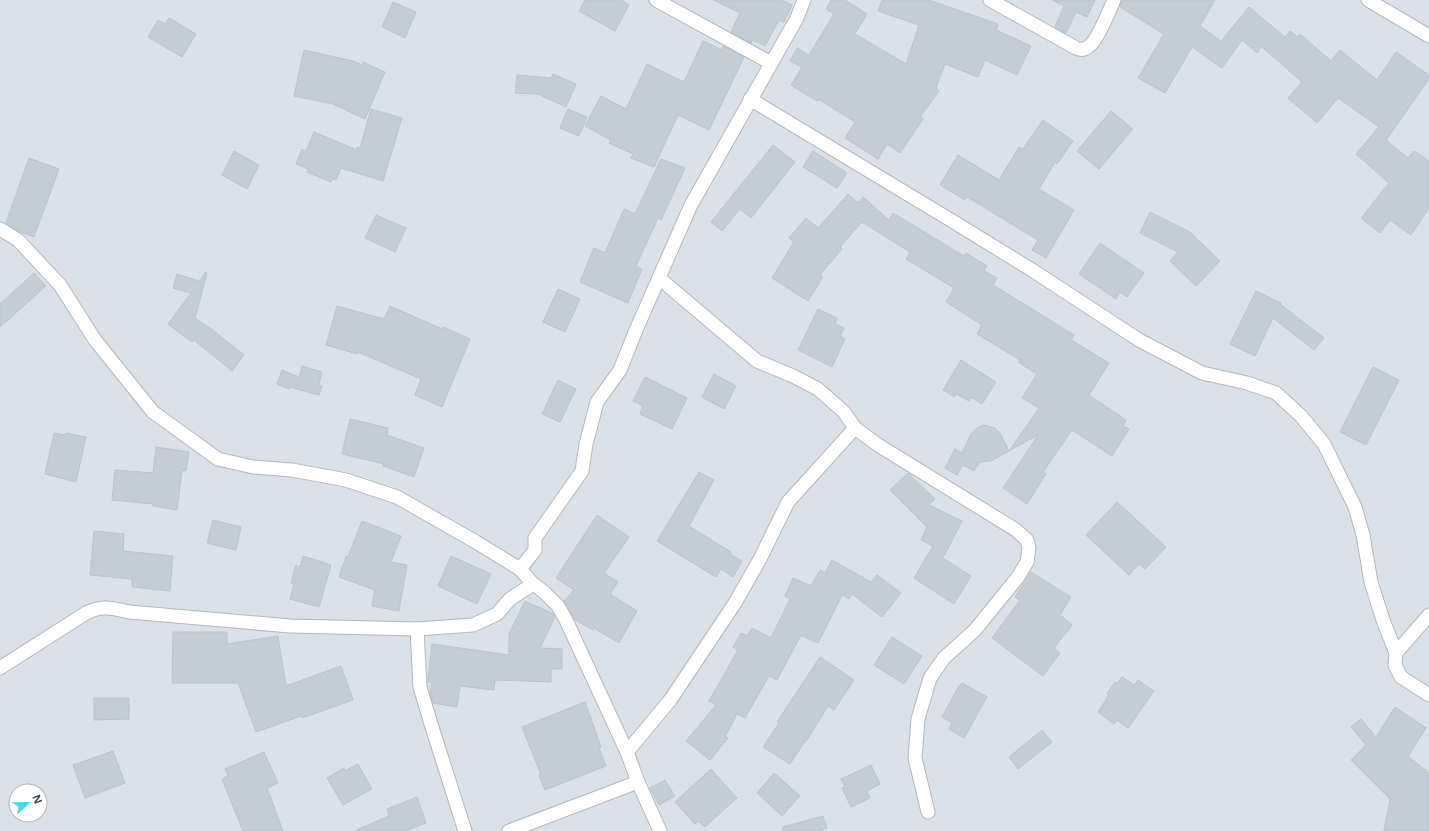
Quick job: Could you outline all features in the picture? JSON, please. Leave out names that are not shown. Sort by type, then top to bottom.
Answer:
[{"type":"street","points":[[656,0],[771,63]]},
{"type":"street","points":[[520,569],[535,550],[535,538],[582,471],[586,444],[597,402],[620,370],[691,205],[797,18],[804,0]]},
{"type":"street","points":[[990,0],[1056,38],[1081,50],[1088,47],[1094,41],[1114,0]]},
{"type":"street","points":[[1368,0],[1429,36]]},
{"type":"street","points":[[750,99],[956,223],[1139,340],[1202,373],[1247,383],[1276,393],[1301,416],[1324,444],[1355,507],[1363,535],[1370,582],[1396,653],[1395,665],[1401,677],[1429,695]]},
{"type":"street","points":[[0,229],[18,240],[60,285],[95,340],[153,412],[218,459],[253,468],[292,470],[346,480],[397,497],[520,569],[533,584],[544,592],[558,606],[566,620],[627,752],[638,782],[660,831]]},
{"type":"street","points":[[659,278],[757,361],[793,376],[818,389],[844,412],[855,428],[878,445],[1016,530],[1027,540],[1029,548],[1027,562],[1018,577],[975,630],[944,658],[930,678],[918,719],[915,758],[928,812]]},
{"type":"street","points":[[627,752],[671,699],[736,603],[760,560],[788,502],[855,428]]},
{"type":"street","points":[[0,668],[86,612],[96,608],[111,608],[129,612],[290,626],[417,629],[473,624],[497,614],[510,599],[533,584]]},
{"type":"street","points":[[1396,653],[1429,616]]},
{"type":"street","points":[[417,629],[420,687],[465,831]]},
{"type":"street","points":[[509,831],[638,782]]},
{"type":"shaded area","points":[[0,0],[1429,0],[1429,831],[0,831]]},
{"type":"building","points":[[585,0],[621,0],[629,5],[615,31],[579,11]]},
{"type":"building","points":[[713,0],[781,0],[792,5],[784,22],[779,20],[765,46],[752,40],[751,43],[731,32],[740,13]]},
{"type":"building","points":[[831,0],[845,0],[867,14],[855,34],[906,64],[919,25],[878,11],[882,0],[929,0],[998,24],[996,30],[1031,46],[1017,75],[985,60],[978,77],[945,64],[936,88],[939,91],[920,117],[923,119],[900,153],[887,144],[878,159],[845,138],[855,122],[818,99],[817,101],[791,85],[802,67],[790,61],[797,48],[809,55],[834,14],[826,9]]},
{"type":"building","points":[[1052,0],[1095,0],[1087,17],[1076,12],[1066,33],[1055,27],[1064,6]]},
{"type":"building","points":[[1122,0],[1215,0],[1200,26],[1221,41],[1249,7],[1285,37],[1290,31],[1298,37],[1300,34],[1331,61],[1340,50],[1377,80],[1396,52],[1429,75],[1429,79],[1386,140],[1408,158],[1414,151],[1429,161],[1429,208],[1411,235],[1390,220],[1380,233],[1361,218],[1389,183],[1356,154],[1379,127],[1338,98],[1317,123],[1288,98],[1302,82],[1262,47],[1257,53],[1242,40],[1222,68],[1192,47],[1165,93],[1138,78],[1164,34],[1120,7]]},
{"type":"building","points":[[393,2],[416,12],[405,38],[382,27]]},
{"type":"building","points":[[169,18],[196,34],[182,57],[148,37],[158,20],[165,24]]},
{"type":"building","points":[[703,41],[722,50],[723,46],[744,57],[709,130],[678,115],[654,167],[631,158],[633,154],[609,143],[611,140],[585,126],[601,96],[626,109],[647,64],[684,82]]},
{"type":"building","points":[[304,50],[353,61],[362,65],[363,62],[385,72],[365,119],[333,104],[294,96]]},
{"type":"building","points":[[553,74],[576,84],[566,107],[538,94],[515,93],[517,75],[551,78]]},
{"type":"building","points":[[371,109],[402,118],[383,181],[341,168],[336,180],[332,179],[331,182],[307,172],[308,169],[296,164],[302,149],[306,151],[314,132],[357,150],[357,147],[360,148]]},
{"type":"building","points":[[568,109],[587,117],[579,136],[560,128]]},
{"type":"building","points":[[1111,111],[1133,129],[1099,169],[1077,151]]},
{"type":"building","points":[[1043,120],[1073,141],[1057,164],[1055,162],[1039,189],[1074,210],[1046,258],[1032,250],[1038,240],[967,197],[965,200],[940,185],[958,155],[999,180],[1019,147],[1023,149]]},
{"type":"building","points":[[773,145],[795,162],[751,218],[740,209],[722,231],[711,222]]},
{"type":"building","points":[[234,151],[259,165],[247,189],[222,175]]},
{"type":"building","points":[[813,151],[847,173],[837,188],[803,167]]},
{"type":"building","points":[[29,158],[59,169],[34,237],[19,231],[6,223]]},
{"type":"building","points":[[661,159],[685,168],[661,220],[658,218],[636,266],[642,269],[628,303],[580,282],[594,248],[605,253],[624,209],[635,214]]},
{"type":"building","points":[[848,194],[858,203],[863,197],[889,220],[893,213],[964,256],[966,253],[987,266],[984,271],[997,278],[993,285],[1074,335],[1071,340],[1109,363],[1089,395],[1126,420],[1123,426],[1129,429],[1112,456],[1072,430],[1043,472],[1046,474],[1027,504],[1003,488],[1038,435],[991,461],[980,462],[974,471],[963,465],[957,475],[945,468],[955,449],[962,453],[971,434],[977,428],[984,425],[995,428],[1000,433],[1009,451],[1039,408],[1022,398],[1037,374],[1018,362],[1020,360],[977,334],[982,325],[946,302],[954,288],[906,259],[910,252],[862,222],[840,247],[842,249],[820,275],[823,277],[808,301],[772,278],[794,242],[789,238],[806,218],[818,228]]},
{"type":"building","points":[[1150,212],[1190,232],[1220,261],[1196,286],[1170,261],[1178,252],[1140,233]]},
{"type":"building","points":[[376,215],[406,228],[395,252],[365,238]]},
{"type":"building","points":[[1100,243],[1144,273],[1127,297],[1120,292],[1116,299],[1079,274]]},
{"type":"building","points":[[206,272],[207,273],[195,318],[244,355],[232,371],[194,340],[192,342],[168,324],[191,293],[173,288],[177,274],[199,281]]},
{"type":"building","points":[[34,273],[46,286],[0,327],[0,304]]},
{"type":"building","points":[[558,289],[580,299],[565,332],[543,322]]},
{"type":"building","points":[[1256,291],[1281,303],[1280,304],[1324,338],[1314,350],[1273,318],[1255,356],[1230,344]]},
{"type":"building","points":[[337,306],[384,319],[390,306],[442,329],[443,327],[470,339],[442,407],[415,395],[421,379],[358,352],[357,354],[326,345]]},
{"type":"building","points":[[818,309],[837,318],[835,324],[844,328],[840,336],[845,339],[832,367],[798,350]]},
{"type":"building","points":[[961,360],[996,382],[982,404],[971,397],[969,401],[956,394],[954,397],[943,390]]},
{"type":"building","points":[[302,366],[322,372],[319,385],[322,386],[319,395],[289,387],[289,389],[277,384],[282,370],[299,377]]},
{"type":"building","points":[[1373,367],[1399,380],[1366,445],[1340,432]]},
{"type":"building","points":[[714,374],[736,386],[724,409],[702,397]]},
{"type":"building","points":[[645,377],[687,398],[672,429],[640,414],[643,406],[633,401]]},
{"type":"building","points":[[558,380],[576,389],[560,422],[542,414]]},
{"type":"building","points":[[350,419],[388,428],[387,435],[424,448],[414,477],[383,466],[384,464],[342,454]]},
{"type":"building","points":[[54,433],[66,435],[66,433],[86,437],[76,482],[45,474]]},
{"type":"building","points":[[156,447],[189,452],[186,471],[182,470],[177,510],[153,506],[153,504],[112,500],[115,470],[153,473]]},
{"type":"building","points":[[699,472],[714,480],[689,526],[731,552],[730,554],[742,561],[733,577],[721,569],[716,577],[657,541]]},
{"type":"building","points":[[908,473],[935,499],[929,505],[962,521],[943,558],[971,576],[954,604],[914,578],[933,546],[921,540],[927,527],[890,490]]},
{"type":"building","points":[[1117,502],[1166,547],[1145,569],[1139,564],[1129,575],[1086,535]]},
{"type":"building","points":[[597,515],[629,537],[604,573],[618,582],[610,594],[637,611],[619,643],[594,628],[593,630],[574,619],[564,601],[574,590],[556,578]]},
{"type":"building","points":[[213,520],[241,527],[236,550],[207,543]]},
{"type":"building","points":[[362,521],[401,536],[391,562],[407,565],[399,611],[372,606],[375,590],[339,577],[346,556],[348,557]]},
{"type":"building","points":[[94,531],[124,534],[123,551],[173,556],[170,591],[132,587],[132,579],[90,575]]},
{"type":"building","points":[[303,556],[331,565],[319,607],[290,599],[294,584],[291,583],[296,565],[300,567]]},
{"type":"building","points":[[451,556],[491,574],[477,604],[438,586]]},
{"type":"building","points":[[832,560],[871,582],[877,575],[901,593],[882,617],[852,594],[849,599],[842,595],[818,643],[801,635],[777,680],[769,676],[745,718],[737,714],[725,737],[728,738],[710,760],[686,741],[716,705],[709,701],[738,650],[733,647],[741,633],[747,636],[752,628],[771,638],[790,599],[785,596],[793,578],[811,586],[820,570],[825,573]]},
{"type":"building","points":[[1031,572],[1071,597],[1060,615],[1072,625],[1054,648],[1060,653],[1043,676],[992,638],[1020,600],[1015,597]]},
{"type":"building","points":[[525,601],[554,614],[555,617],[540,648],[562,649],[562,669],[551,669],[551,682],[495,680],[494,690],[460,686],[457,707],[433,703],[430,694],[432,682],[428,682],[432,644],[509,655],[509,634]]},
{"type":"building","points":[[173,632],[227,632],[227,644],[278,636],[286,686],[341,666],[353,700],[256,732],[238,683],[172,683]]},
{"type":"building","points":[[892,637],[922,656],[904,684],[874,665]]},
{"type":"building","points":[[820,657],[854,680],[834,710],[828,706],[790,764],[763,747],[779,723],[777,722]]},
{"type":"building","points":[[1122,677],[1134,685],[1138,680],[1154,691],[1128,728],[1117,720],[1114,724],[1098,712],[1115,682],[1117,684]]},
{"type":"building","points":[[962,683],[987,697],[964,738],[949,729],[952,723],[942,717]]},
{"type":"building","points":[[94,698],[129,698],[129,719],[94,720]]},
{"type":"building","points":[[585,702],[606,766],[545,790],[539,775],[541,775],[522,727]]},
{"type":"building","points":[[1395,707],[1426,728],[1408,756],[1429,773],[1429,831],[1384,831],[1390,799],[1351,760],[1366,745],[1351,727],[1361,719],[1376,737]]},
{"type":"building","points":[[1042,730],[1052,742],[1018,769],[1009,757]]},
{"type":"building","points":[[113,751],[125,783],[85,798],[73,765]]},
{"type":"building","points":[[264,752],[278,783],[267,788],[283,831],[243,831],[222,779],[228,776],[225,769]]},
{"type":"building","points":[[358,764],[372,789],[343,805],[327,778],[344,768],[345,771]]},
{"type":"building","points":[[871,765],[880,784],[867,791],[870,798],[851,807],[842,788],[845,787],[841,779]]},
{"type":"building","points":[[711,769],[737,798],[705,827],[698,821],[695,824],[675,802]]},
{"type":"building","points":[[774,773],[800,796],[782,816],[757,793]]},
{"type":"building","points":[[665,780],[675,796],[659,805],[650,788]]},
{"type":"building","points":[[417,797],[426,823],[406,831],[354,831],[389,816],[387,809]]},
{"type":"building","points":[[823,816],[827,828],[817,831],[783,831],[783,827]]}]
